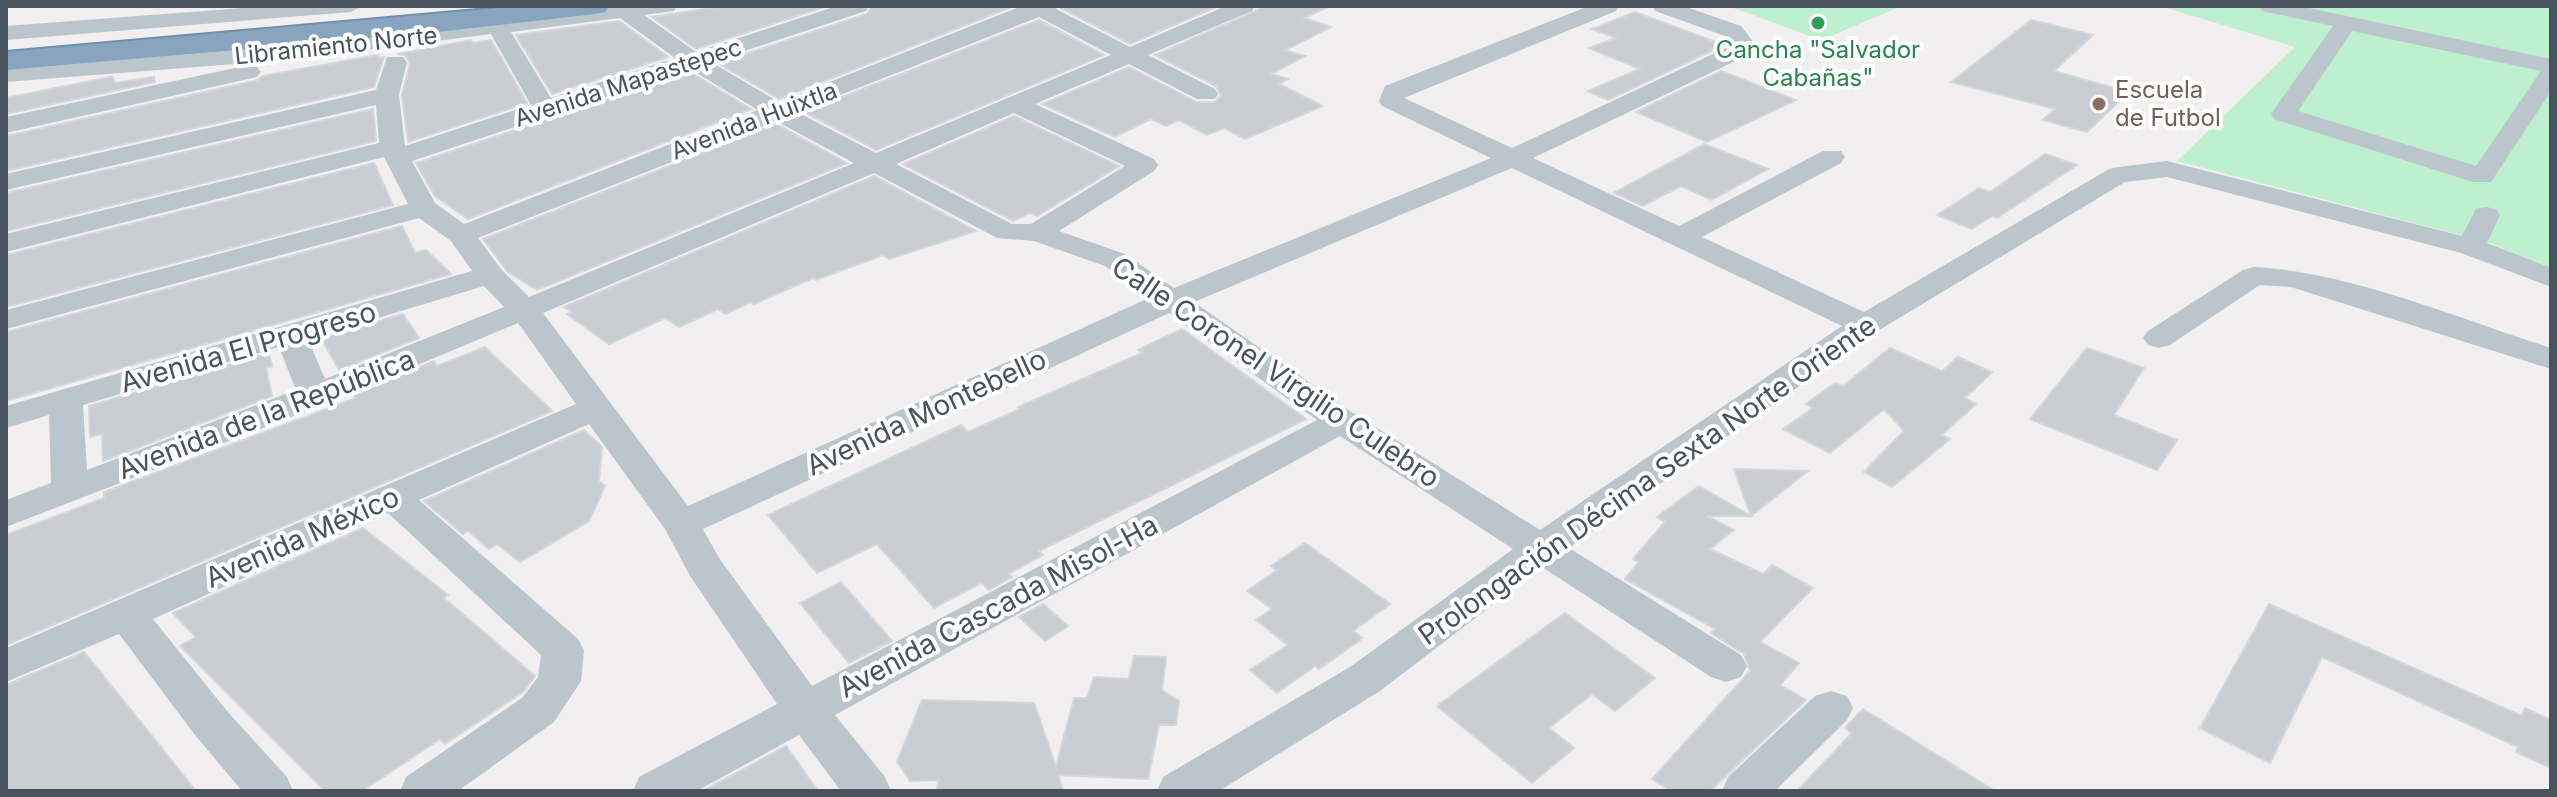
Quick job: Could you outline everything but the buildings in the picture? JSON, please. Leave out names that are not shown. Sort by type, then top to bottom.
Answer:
[{"type":"highway","name":"Libramiento Norte","points":[[6,46],[469,6]]},
{"type":"highway","name":"Libramiento Norte","points":[[6,61],[428,25],[595,6]]},
{"type":"street","points":[[6,33],[351,6]]},
{"type":"street","name":"Libramiento Norte","points":[[6,75],[297,52],[666,6]]},
{"type":"street","name":"Avenida Mapastepec","points":[[6,243],[395,152],[546,110],[858,6]]},
{"type":"street","name":"Avenida de la República","points":[[6,514],[315,396],[525,311],[877,165],[1244,6]]},
{"type":"street","points":[[1608,6],[1393,91],[1391,101],[1865,325]]},
{"type":"street","name":"Avenida Montebello","points":[[681,524],[1171,300],[1513,158],[1746,47],[1733,31],[1663,6]]},
{"type":"street","points":[[2270,6],[2551,66]]},
{"type":"street","points":[[1040,7],[1206,94]]},
{"type":"street","name":"Avenida Huixtla","points":[[461,235],[1040,7]]},
{"type":"street","name":"Calle Coronel Virgilio Culebro","points":[[625,12],[694,61],[778,112],[1007,232],[1037,233],[1115,260],[1341,421],[1726,666]]},
{"type":"street","points":[[2346,23],[2283,114],[2482,176],[2551,73]]},
{"type":"street","points":[[498,28],[546,110]]},
{"type":"street","points":[[6,125],[241,75],[277,64],[297,52]]},
{"type":"street","points":[[395,62],[387,95],[395,152],[424,208],[461,235],[490,275],[525,311],[681,524],[704,566],[805,710],[868,791]]},
{"type":"street","points":[[6,182],[387,95]]},
{"type":"street","points":[[1014,104],[1145,165],[1037,233]]},
{"type":"street","points":[[1680,237],[1832,157]]},
{"type":"street","name":"Prolongación Décima Sexta Norte Oriente","points":[[1180,791],[1365,679],[1541,548],[1865,325],[2118,175],[2167,169],[2471,247]]},
{"type":"street","points":[[6,320],[424,208]]},
{"type":"street","points":[[2486,215],[2471,247],[2551,278]]},
{"type":"street","name":"Avenida El Progreso","points":[[6,417],[291,336],[490,275]]},
{"type":"street","points":[[2159,338],[2254,276],[2291,278],[2327,286],[2551,359]]},
{"type":"street","points":[[291,336],[315,396]]},
{"type":"street","points":[[66,400],[70,490]]},
{"type":"street","name":"Avenida México","points":[[6,666],[598,407]]},
{"type":"street","name":"Avenida Cascada Misol-Ha","points":[[656,791],[745,746],[805,710],[1341,421]]},
{"type":"street","points":[[393,497],[563,650],[559,681],[538,710],[423,791]]},
{"type":"street","points":[[127,615],[211,723],[270,791]]},
{"type":"street","points":[[1745,791],[1831,708]]},
{"type":"green space","name":"Cancha \"Salvador Cabañas\"","points":[[1728,6],[1902,6],[1821,40]]},
{"type":"green space","points":[[2160,6],[2551,6],[2551,270],[2490,243],[2177,161],[2295,47]]},
{"type":"place","name":"Cancha \"Salvador Cabañas\"","points":[[1818,23]]},
{"type":"place","name":"Escuela de Futbol","points":[[2099,104]]}]
